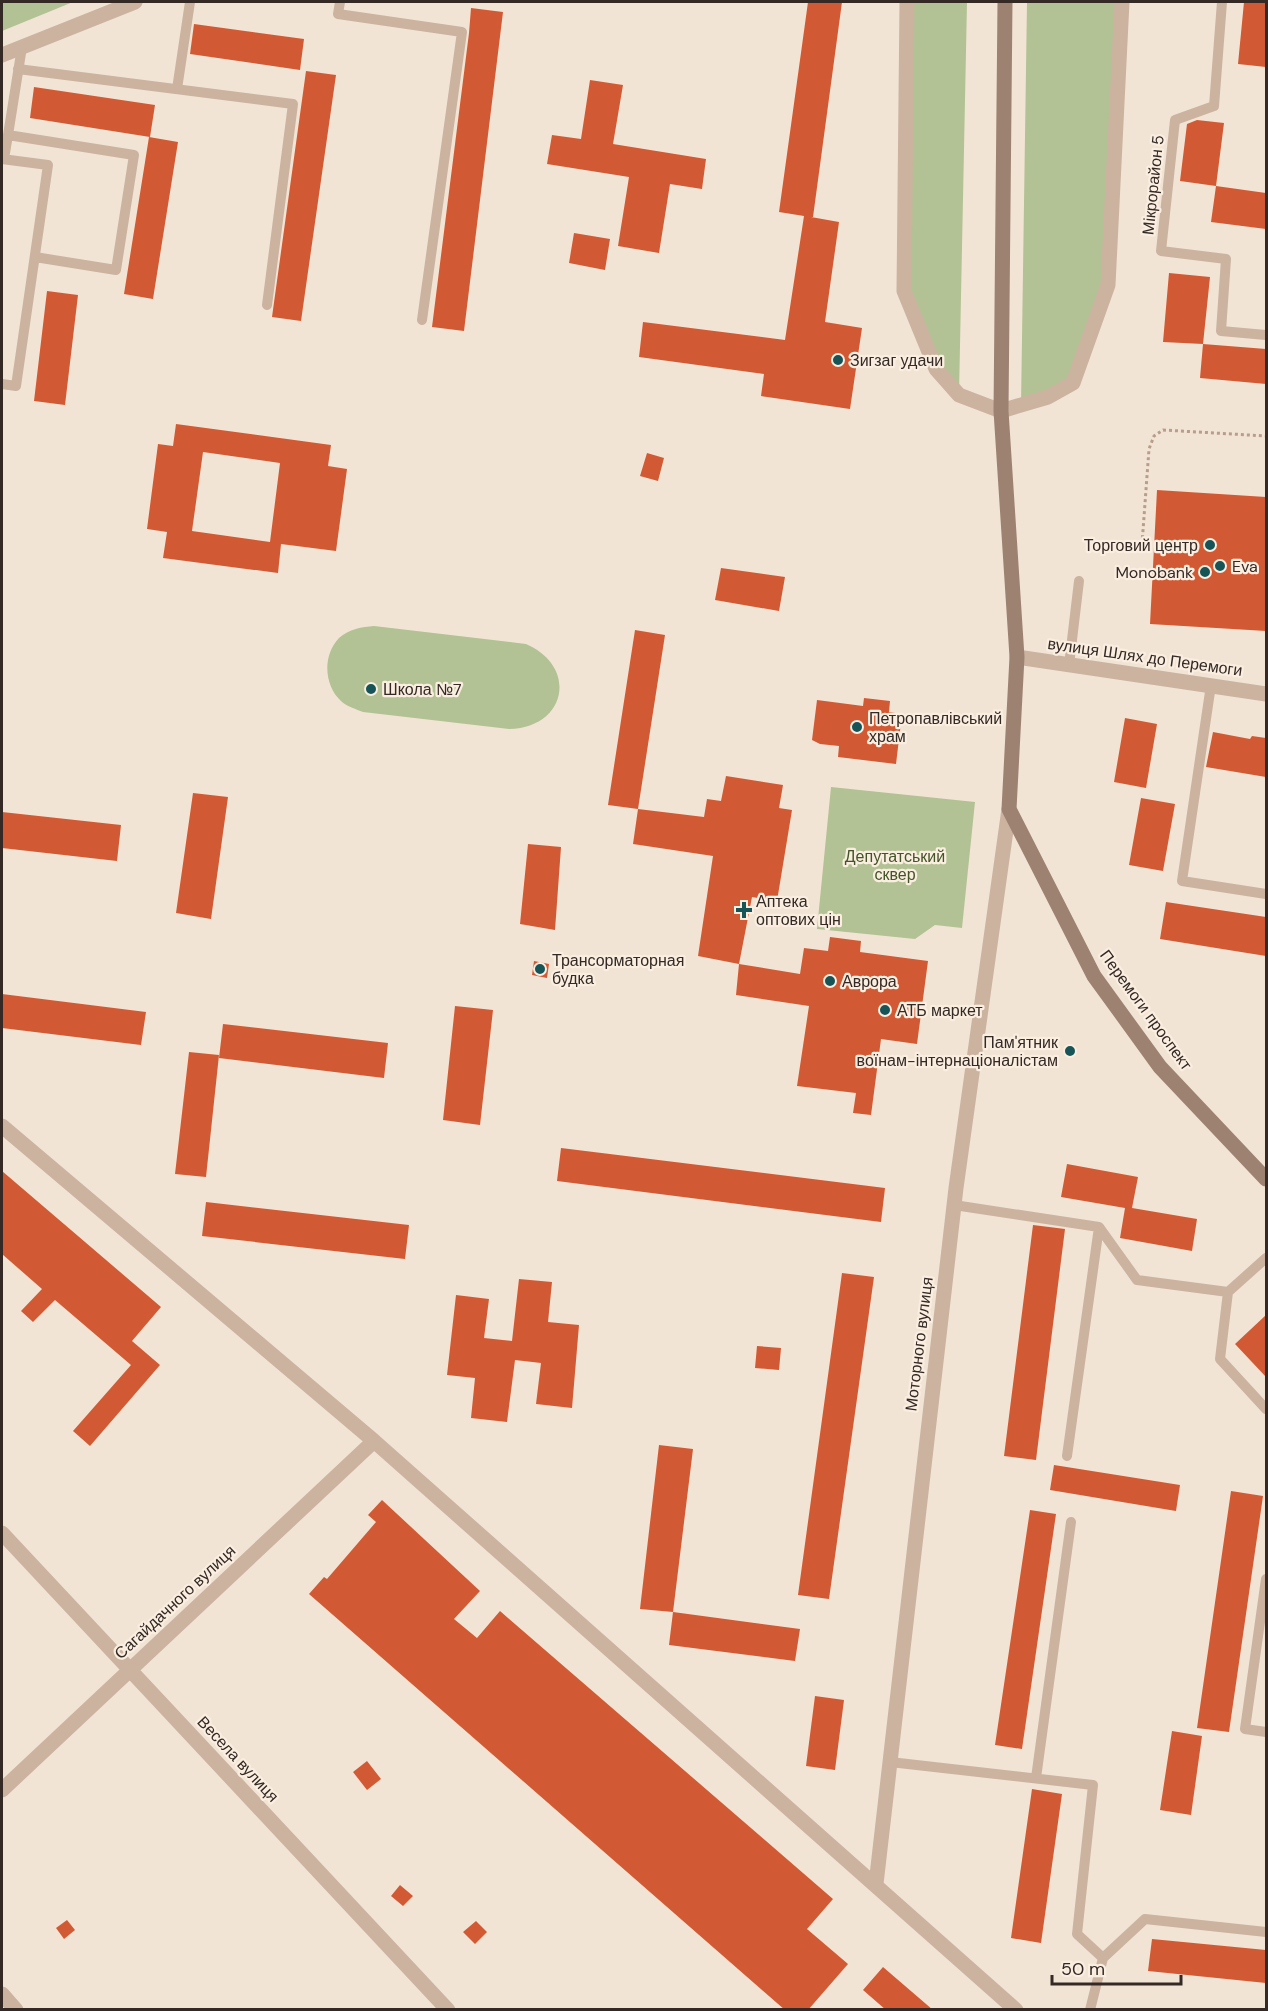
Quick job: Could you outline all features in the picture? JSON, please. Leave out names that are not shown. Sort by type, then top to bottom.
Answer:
[{"type":"street","points":[[2,55],[135,2]]},
{"type":"street","points":[[907,2],[904,291],[936,369],[959,395],[1001,411],[1048,397],[1073,383],[1108,285],[1122,2]]},
{"type":"street","points":[[1005,2],[1001,411],[1017,657],[1009,809]]},
{"type":"street","name":"вулиця Шлях до Перемоги","points":[[1017,657],[1266,694]]},
{"type":"street","name":"Перемоги проспект","points":[[1009,809],[1094,976],[1160,1067],[1266,1179]]},
{"type":"street","name":"Моторного вулиця","points":[[876,1884],[954,1205],[1009,809]]},
{"type":"street","points":[[2,1125],[374,1441],[1016,2010]]},
{"type":"street","name":"Сагайдачного вулиця","points":[[2,1790],[374,1441]]},
{"type":"street","name":"Весела вулиця","points":[[2,1533],[448,2010]]},
{"type":"street","points":[[2,1994],[16,2010]]},
{"type":"lane","points":[[177,89],[190,2]]},
{"type":"lane","points":[[340,2],[338,14],[462,32],[422,320]]},
{"type":"lane","name":"Мікрорайон 5","points":[[1222,2],[1214,106],[1175,120],[1161,251],[1226,259],[1221,331],[1266,335]]},
{"type":"lane","points":[[2,384],[16,386],[48,165],[3,159],[22,47]]},
{"type":"lane","points":[[18,69],[293,104],[267,305]]},
{"type":"lane","points":[[8,135],[134,155],[116,270],[34,257]]},
{"type":"lane","points":[[1069,665],[1079,581]]},
{"type":"lane","points":[[1211,685],[1182,881],[1266,894]]},
{"type":"lane","points":[[954,1205],[1099,1227],[1137,1280],[1228,1292]]},
{"type":"lane","points":[[1067,1455],[1099,1227]]},
{"type":"lane","points":[[1266,1258],[1228,1292],[1220,1359],[1266,1409]]},
{"type":"lane","points":[[1036,1778],[1071,1522]]},
{"type":"lane","points":[[1266,1579],[1245,1729],[1266,1732]]},
{"type":"lane","points":[[890,1762],[1093,1785],[1077,1934],[1103,1958]]},
{"type":"lane","points":[[1090,2010],[1103,1958],[1145,1919],[1266,1932]]},
{"type":"path","points":[[1142,544],[1149,449],[1154,436],[1163,430],[1266,436]]},
{"type":"green space","points":[[2,2],[73,2],[2,31]]},
{"type":"green space","points":[[907,2],[967,2],[959,395],[936,369],[904,291]]},
{"type":"green space","points":[[1027,2],[1122,2],[1108,285],[1073,383],[1021,405]]},
{"type":"green space","points":[[374,626],[526,644],[543,654],[554,667],[559,681],[559,695],[553,708],[543,719],[528,726],[509,729],[363,712],[349,707],[342,702],[332,688],[327,671],[330,653],[339,638],[347,632]]},
{"type":"green space","name":"Депутатський сквер","points":[[831,787],[975,802],[962,928],[935,925],[915,939],[817,929]]},
{"type":"building","points":[[808,2],[842,2],[813,217],[811,217],[839,222],[825,322],[862,328],[850,409],[761,396],[764,374],[639,357],[643,322],[785,340],[804,216],[779,212]]},
{"type":"building","points":[[1244,2],[1266,2],[1266,67],[1238,64]]},
{"type":"building","points":[[471,8],[503,12],[464,331],[432,327]]},
{"type":"building","points":[[194,24],[304,39],[300,70],[190,54]]},
{"type":"building","points":[[306,71],[336,75],[301,321],[272,317]]},
{"type":"building","points":[[590,80],[623,85],[613,144],[706,159],[702,189],[670,184],[659,253],[618,246],[629,177],[547,164],[552,135],[581,139]]},
{"type":"building","points":[[34,87],[155,105],[150,137],[30,118]]},
{"type":"building","points":[[1197,120],[1224,123],[1216,186],[1180,181],[1187,124]]},
{"type":"building","points":[[149,137],[178,142],[153,299],[124,294]]},
{"type":"building","points":[[1216,186],[1266,193],[1266,229],[1211,222]]},
{"type":"building","points":[[574,233],[610,239],[605,270],[569,263]]},
{"type":"building","points":[[1169,273],[1210,277],[1203,344],[1163,342]]},
{"type":"building","points":[[47,291],[78,295],[65,405],[34,401]]},
{"type":"building","points":[[1203,344],[1266,349],[1266,384],[1200,378]]},
{"type":"building","points":[[176,424],[331,445],[328,466],[347,469],[336,551],[281,544],[278,573],[163,558],[167,532],[147,529],[158,444],[173,446]],"holes":[[[203,452],[280,463],[270,542],[192,531]]]},
{"type":"building","points":[[647,453],[664,458],[658,481],[640,476]]},
{"type":"building","name":"Торговий центр","points":[[1157,490],[1266,497],[1266,631],[1150,624]]},
{"type":"building","points":[[721,568],[785,577],[779,611],[715,600]]},
{"type":"building","points":[[635,630],[665,635],[638,809],[608,805]]},
{"type":"building","name":"Петропавлівський храм","points":[[864,698],[890,701],[889,712],[902,714],[896,764],[838,757],[839,746],[820,744],[812,740],[817,700],[863,706]]},
{"type":"building","points":[[1125,718],[1157,724],[1146,788],[1114,782]]},
{"type":"building","points":[[1213,732],[1250,739],[1252,736],[1266,738],[1266,777],[1206,767]]},
{"type":"building","points":[[726,776],[783,785],[779,808],[792,810],[777,901],[752,897],[739,964],[698,956],[713,856],[633,844],[638,809],[704,817],[707,799],[721,801]]},
{"type":"building","points":[[193,793],[228,797],[211,919],[176,913]]},
{"type":"building","points":[[1141,798],[1175,804],[1163,871],[1129,865]]},
{"type":"building","points":[[2,812],[121,825],[117,861],[2,848]]},
{"type":"building","points":[[528,844],[561,847],[555,930],[520,924]]},
{"type":"building","points":[[1166,902],[1266,917],[1266,956],[1160,939]]},
{"type":"building","name":"АТБ маркет","points":[[830,937],[861,941],[860,952],[928,961],[917,1044],[881,1039],[871,1115],[853,1113],[856,1093],[797,1086],[809,1006],[736,995],[739,964],[800,974],[804,948],[828,951]]},
{"type":"building","name":"Трансорматорная будка","points":[[534,961],[549,964],[547,978],[532,975]]},
{"type":"building","points":[[2,994],[146,1012],[141,1045],[2,1028]]},
{"type":"building","points":[[455,1006],[493,1010],[480,1125],[443,1120]]},
{"type":"building","points":[[223,1024],[388,1043],[384,1078],[219,1058]]},
{"type":"building","points":[[189,1052],[219,1055],[206,1177],[175,1174]]},
{"type":"building","points":[[561,1148],[885,1188],[881,1222],[557,1181]]},
{"type":"building","points":[[1067,1164],[1138,1177],[1132,1208],[1197,1219],[1192,1251],[1120,1238],[1125,1208],[1061,1197]]},
{"type":"building","points":[[2,1171],[161,1307],[132,1341],[160,1365],[90,1446],[73,1431],[131,1365],[55,1300],[33,1322],[21,1311],[42,1289],[2,1254]]},
{"type":"building","points":[[206,1202],[409,1225],[405,1259],[202,1236]]},
{"type":"building","points":[[1033,1225],[1065,1229],[1036,1460],[1004,1456]]},
{"type":"building","points":[[842,1273],[874,1277],[829,1599],[798,1595]]},
{"type":"building","points":[[519,1279],[552,1282],[548,1322],[579,1325],[572,1408],[536,1404],[541,1363],[515,1360],[507,1422],[471,1418],[475,1378],[447,1375],[456,1295],[489,1299],[484,1338],[512,1341]]},
{"type":"building","points":[[1266,1315],[1266,1377],[1235,1344]]},
{"type":"building","points":[[757,1346],[781,1348],[779,1370],[755,1368]]},
{"type":"building","points":[[659,1445],[693,1449],[673,1612],[640,1609]]},
{"type":"building","points":[[1054,1465],[1180,1485],[1176,1511],[1050,1490]]},
{"type":"building","points":[[1231,1491],[1263,1496],[1229,1732],[1197,1728]]},
{"type":"building","points":[[382,1500],[480,1591],[454,1619],[477,1638],[500,1611],[833,1899],[807,1929],[848,1964],[808,2010],[785,2010],[309,1594],[324,1577],[327,1579],[376,1522],[368,1515]]},
{"type":"building","points":[[1030,1510],[1056,1514],[1022,1749],[995,1745]]},
{"type":"building","points":[[673,1612],[800,1629],[795,1661],[669,1645]]},
{"type":"building","points":[[815,1696],[844,1700],[835,1770],[806,1766]]},
{"type":"building","points":[[1172,1731],[1202,1736],[1191,1815],[1160,1810]]},
{"type":"building","points":[[367,1761],[381,1779],[367,1790],[353,1772]]},
{"type":"building","points":[[1032,1789],[1062,1794],[1041,1943],[1011,1938]]},
{"type":"building","points":[[400,1885],[413,1896],[403,1906],[391,1896]]},
{"type":"building","points":[[67,1920],[75,1930],[64,1939],[56,1928]]},
{"type":"building","points":[[476,1921],[487,1932],[475,1944],[463,1932]]},
{"type":"building","points":[[1152,1939],[1266,1950],[1266,1983],[1148,1971]]},
{"type":"building","points":[[883,1967],[933,2010],[886,2010],[863,1990]]},
{"type":"place","name":"Зигзаг удачи","points":[[838,360]]},
{"type":"place","name":"Торговий центр","points":[[1210,545]]},
{"type":"place","name":"Eva","points":[[1220,566]]},
{"type":"place","name":"Monobank","points":[[1205,572]]},
{"type":"place","name":"Школа №7","points":[[371,689]]},
{"type":"place","name":"Петропавлівський храм","points":[[857,727]]},
{"type":"place","name":"Аптека оптових цін","points":[[744,910]]},
{"type":"place","name":"Трансорматорная будка","points":[[540,969]]},
{"type":"place","name":"Аврора","points":[[830,981]]},
{"type":"place","name":"АТБ маркет","points":[[885,1010]]},
{"type":"place","name":"Пам'ятник воїнам-інтернаціоналістам","points":[[1070,1051]]}]
